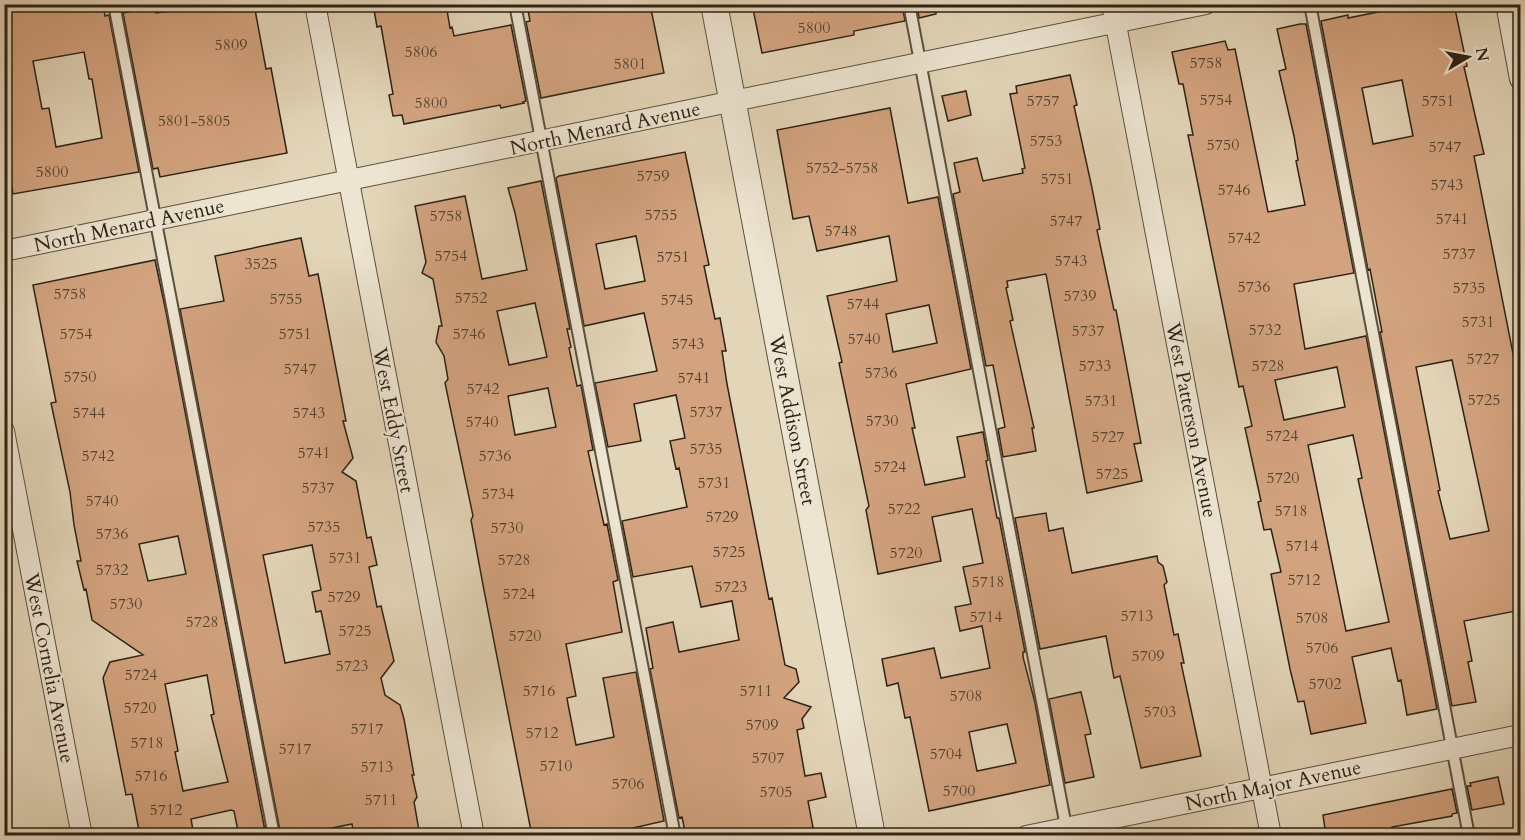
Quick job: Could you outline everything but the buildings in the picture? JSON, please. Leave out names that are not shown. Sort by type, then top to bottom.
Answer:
[{"type":"street","name":"West Eddy Street","points":[[315,4],[474,836]]},
{"type":"street","name":"West Addison Street","points":[[714,4],[872,836]]},
{"type":"street","name":"North Menard Avenue","points":[[4,251],[920,63],[1114,14],[1206,4]]},
{"type":"street","points":[[1506,4],[1521,79]]},
{"type":"street","name":"West Patterson Avenue","points":[[1114,14],[1271,836]]},
{"type":"street","name":"West Cornelia Avenue","points":[[4,430],[82,836]]},
{"type":"street","name":"North Major Avenue","points":[[1026,836],[1066,832],[1262,788],[1521,735]]},
{"type":"lane","points":[[114,4],[273,836]]},
{"type":"lane","points":[[514,4],[675,836]]},
{"type":"lane","points":[[909,4],[1066,832]]},
{"type":"lane","points":[[1310,4],[1469,836]]}]
